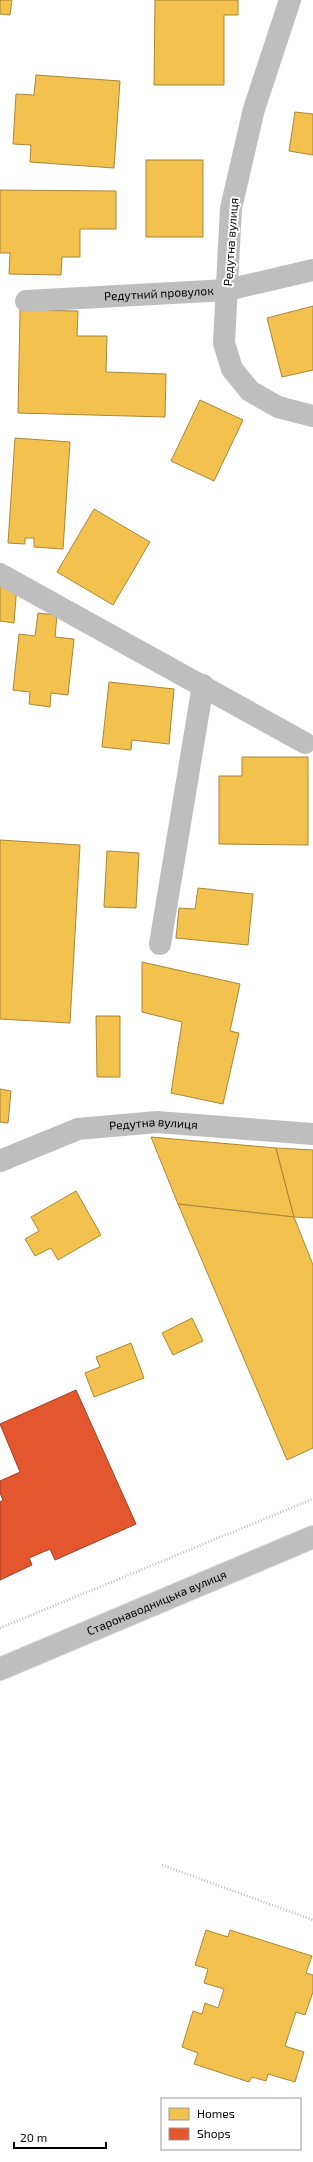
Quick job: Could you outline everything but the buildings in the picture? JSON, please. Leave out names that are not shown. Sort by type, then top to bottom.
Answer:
[{"type":"street","name":"Редутна вулиця","points":[[290,0],[254,108],[231,208],[224,343],[232,369],[250,391],[278,407],[313,416]]},
{"type":"street","name":"Редутний провулок","points":[[26,301],[227,290],[313,270]]},
{"type":"street","points":[[0,574],[203,685],[304,743]]},
{"type":"street","points":[[160,944],[203,685]]},
{"type":"street","name":"Редутна вулиця","points":[[0,1161],[78,1129],[86,1128],[157,1122],[313,1134]]},
{"type":"street","name":"Старонаводницька вулиця","points":[[0,1669],[313,1537]]},
{"type":"path","points":[[0,1628],[313,1499]]},
{"type":"path","points":[[162,1865],[313,1920]]}]
